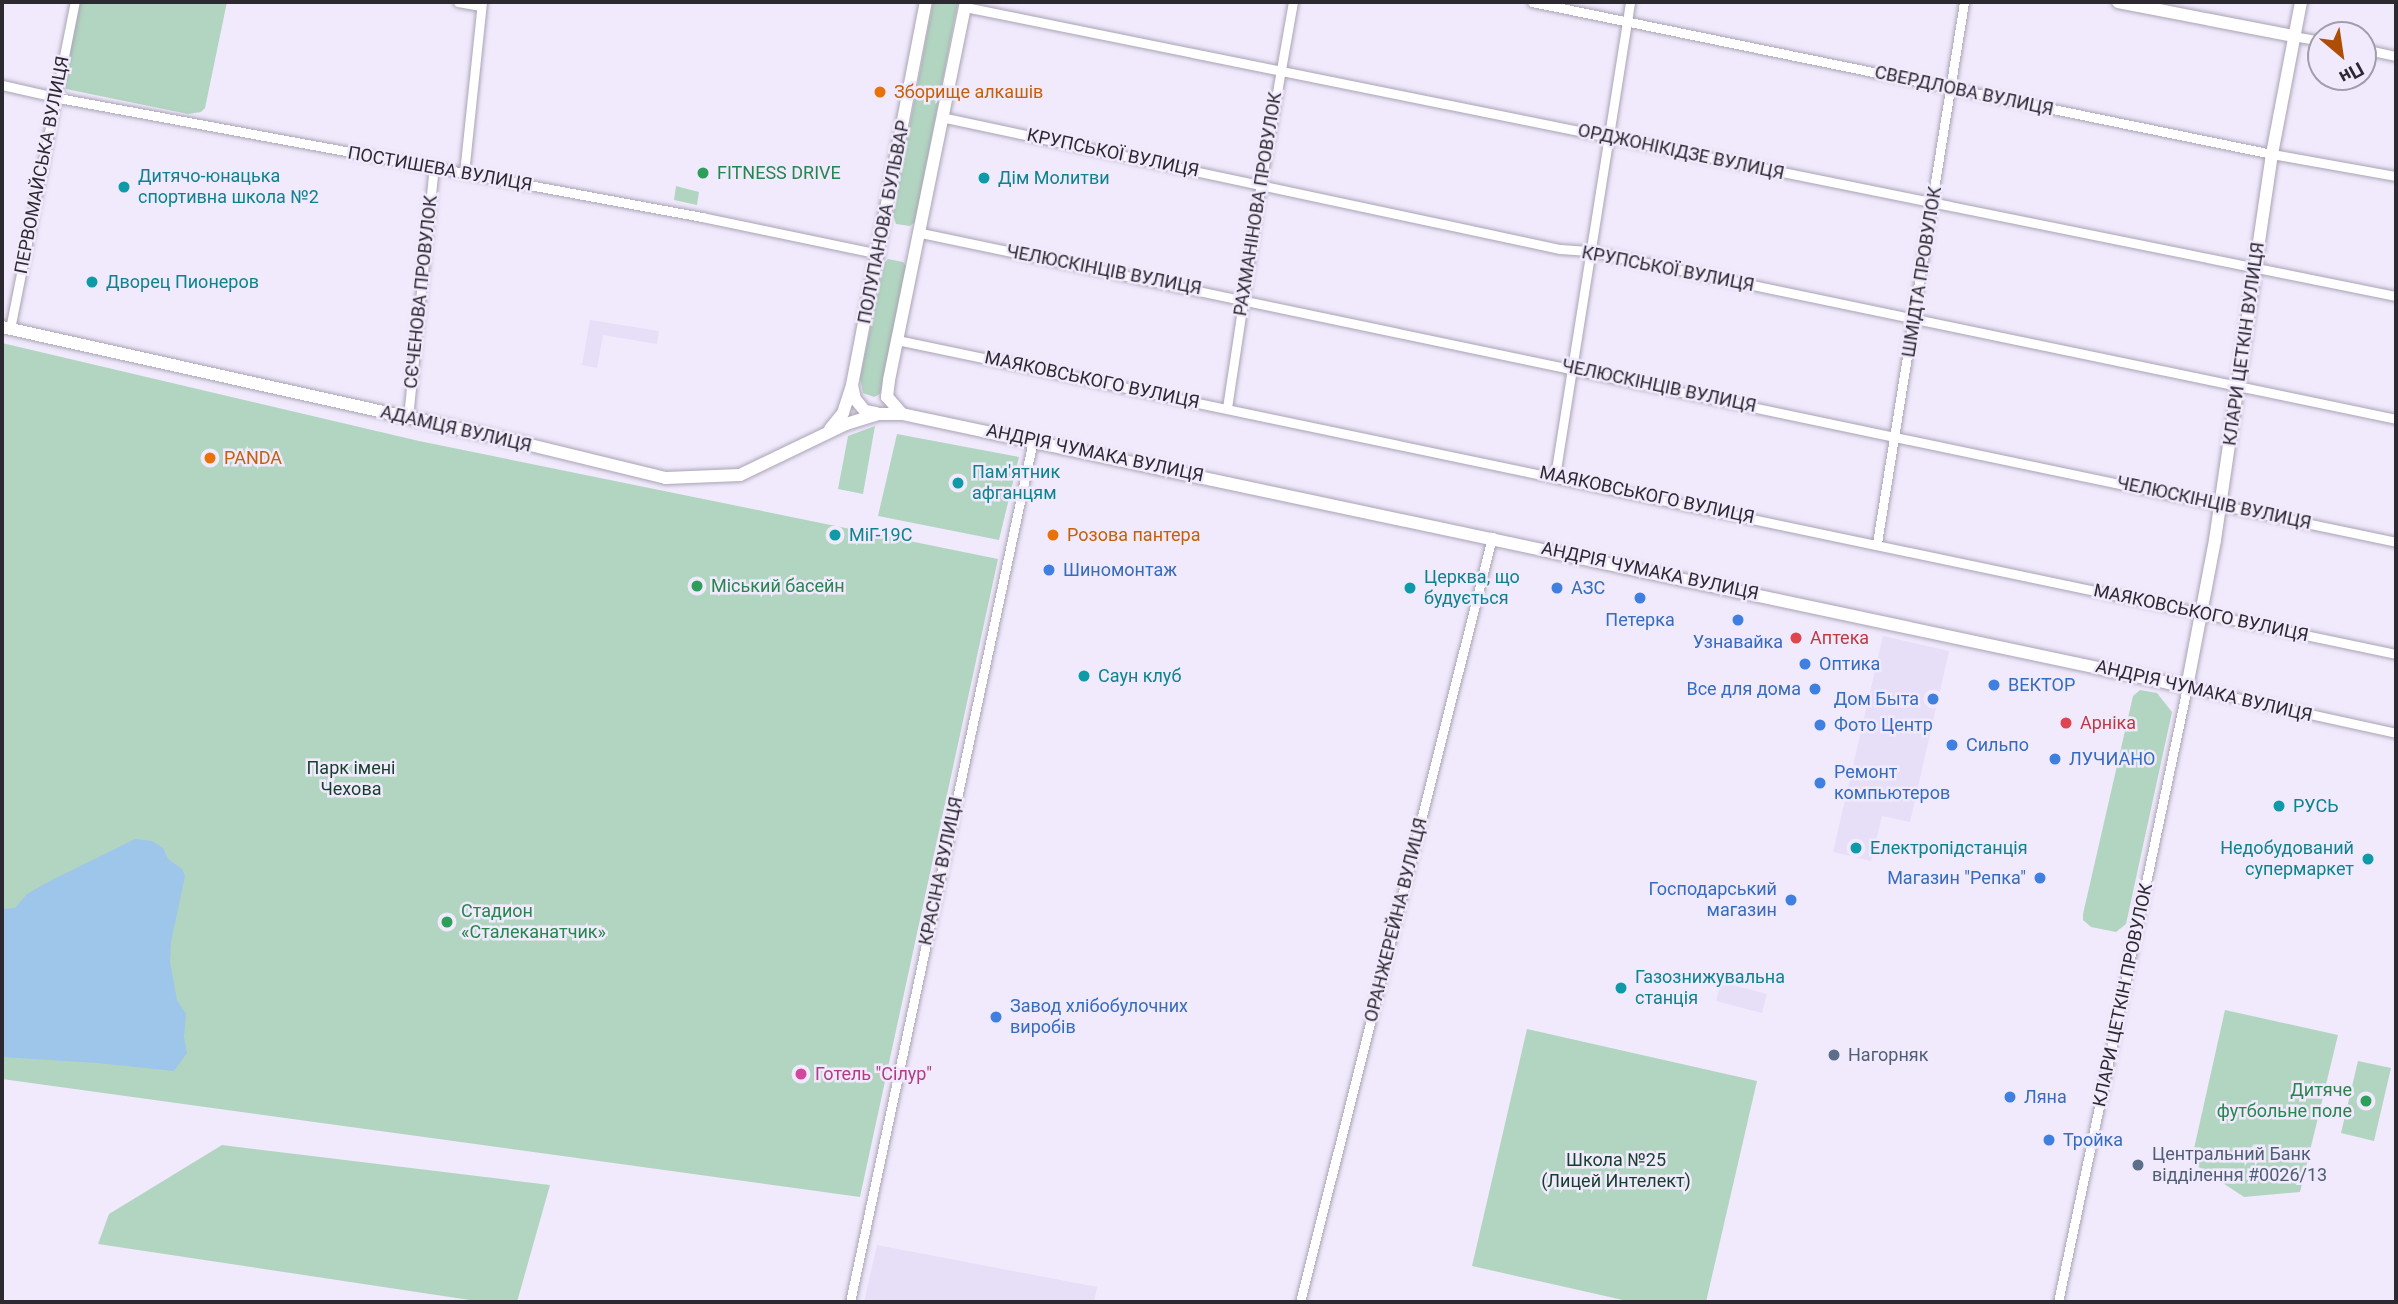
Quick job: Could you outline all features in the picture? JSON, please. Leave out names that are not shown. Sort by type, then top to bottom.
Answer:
[{"type":"street","name":"ПЕРВОМАЙСЬКА ВУЛИЦЯ","points":[[6,328],[75,2]]},
{"type":"street","points":[[458,2],[481,4],[464,173]]},
{"type":"street","name":"ПОЛУПАНОВА БУЛЬВАР","points":[[825,436],[843,413],[852,385],[926,2]]},
{"type":"street","name":"РАХМАНІНОВА ПРОВУЛОК","points":[[1227,408],[1242,298],[1293,2]]},
{"type":"street","name":"СВЕРДЛОВА ВУЛИЦЯ","points":[[1532,2],[2272,154],[2396,176]]},
{"type":"street","points":[[1555,476],[1570,367],[1630,2]]},
{"type":"street","name":"ШМІДТА ПРОВУЛОК","points":[[1877,543],[1915,320],[1964,2]]},
{"type":"street","points":[[2118,2],[2307,38]]},
{"type":"street","name":"КЛАРИ ЦЕТКІН ВУЛИЦЯ","points":[[2187,687],[2202,613],[2239,387],[2272,154],[2301,2]]},
{"type":"street","name":"ПОЛУПАНОВА БУЛЬВАР","points":[[902,414],[887,397],[965,5]]},
{"type":"street","name":"ОРДЖОНІКІДЗЕ ВУЛИЦЯ","points":[[965,5],[2396,296]]},
{"type":"street","points":[[2377,52],[2396,56]]},
{"type":"street","name":"ПОСТИШЕВА ВУЛИЦЯ","points":[[2,85],[702,217],[878,254]]},
{"type":"street","name":"КРУПСЬКОЇ ВУЛИЦЯ","points":[[941,117],[1261,183],[1560,249],[1589,251],[2396,419]]},
{"type":"street","name":"СЄЧЕНОВА ПРОВУЛОК","points":[[408,418],[434,167]]},
{"type":"street","name":"ЧЕЛЮСКІНЦІВ ВУЛИЦЯ","points":[[921,233],[1242,298],[2396,542]]},
{"type":"street","name":"АДАМЦЯ ВУЛИЦЯ","points":[[6,328],[666,478],[740,475],[846,424],[879,414],[902,414]]},
{"type":"street","name":"МАЯКОВСЬКОГО ВУЛИЦЯ","points":[[897,340],[1877,543],[2396,654]]},
{"type":"street","points":[[852,385],[855,398],[865,411],[879,414]]},
{"type":"street","name":"АНДРІЯ ЧУМАКА ВУЛИЦЯ","points":[[902,414],[1492,537],[2396,733]]},
{"type":"street","name":"КРАСІНА ВУЛИЦЯ","points":[[850,1302],[1033,440]]},
{"type":"street","name":"ОРАНЖЕРЕЙНА ВУЛИЦЯ","points":[[1300,1302],[1492,537]]},
{"type":"street","name":"КЛАРИ ЦЕТКІН ПРОВУЛОК","points":[[2058,1302],[2187,687]]},
{"type":"shaded area","points":[[590,320],[659,331],[657,344],[603,335],[597,368],[582,365]]},
{"type":"shaded area","points":[[1883,636],[1949,651],[1910,822],[1882,816],[1871,861],[1833,852]]},
{"type":"shaded area","points":[[1721,982],[1767,994],[1762,1013],[1716,1001]]},
{"type":"shaded area","points":[[877,1245],[1097,1287],[1094,1302],[864,1302]]},
{"type":"green space","points":[[78,2],[227,2],[205,108],[201,112],[188,114],[66,89],[64,83]]},
{"type":"green space","points":[[933,2],[958,2],[915,222],[910,226],[896,224],[893,215]]},
{"type":"green space","points":[[676,186],[699,192],[697,205],[674,200]]},
{"type":"green space","points":[[888,259],[903,262],[906,266],[880,394],[874,397],[863,393],[860,378],[884,263]]},
{"type":"green space","name":"Парк імені Чехова","points":[[2,343],[419,441],[998,559],[860,1197],[2,1079]]},
{"type":"green space","points":[[875,426],[863,494],[838,489],[848,436]]},
{"type":"green space","points":[[897,434],[1019,457],[999,540],[878,516]]},
{"type":"green space","points":[[2140,690],[2157,693],[2172,712],[2126,924],[2116,932],[2091,927],[2083,920],[2083,914],[2133,696]]},
{"type":"green space","points":[[2225,1010],[2338,1035],[2300,1192],[2244,1197],[2191,1162]]},
{"type":"green space","name":"Школа №25 (Лицей Интелект)","points":[[1527,1029],[1757,1081],[1706,1302],[1632,1302],[1472,1266]]},
{"type":"green space","name":"Дитяче футбольне поле","points":[[2358,1061],[2391,1068],[2374,1141],[2341,1133]]},
{"type":"green space","points":[[222,1145],[550,1185],[517,1302],[483,1302],[98,1244],[109,1214]]},
{"type":"water","points":[[135,839],[152,841],[163,848],[168,859],[182,869],[185,876],[171,942],[170,962],[177,1000],[186,1014],[184,1037],[187,1053],[174,1071],[2,1057],[2,909],[15,908],[27,894],[46,883]]},
{"type":"place","name":"Зборище алкашів","points":[[880,92]]},
{"type":"place","name":"FITNESS DRIVE","points":[[703,173]]},
{"type":"place","name":"Дім Молитви","points":[[984,178]]},
{"type":"place","name":"Дитячо-юнацька спортивна школа №2","points":[[124,187]]},
{"type":"place","name":"Дворец Пионеров","points":[[92,282]]},
{"type":"place","name":"PANDA","points":[[210,458]]},
{"type":"place","name":"Пам'ятник афганцям","points":[[958,483]]},
{"type":"place","name":"МіГ-19С","points":[[835,535]]},
{"type":"place","name":"Розова пантера","points":[[1053,535]]},
{"type":"place","name":"Шиномонтаж","points":[[1049,570]]},
{"type":"place","name":"Міський басейн","points":[[697,586]]},
{"type":"place","name":"Церква, що будується","points":[[1410,588]]},
{"type":"place","name":"АЗС","points":[[1557,588]]},
{"type":"place","name":"Петерка","points":[[1640,598]]},
{"type":"place","name":"Узнавайка","points":[[1738,620]]},
{"type":"place","name":"Аптека","points":[[1796,638]]},
{"type":"place","name":"Оптика","points":[[1805,664]]},
{"type":"place","name":"Саун клуб","points":[[1084,676]]},
{"type":"place","name":"ВЕКТОР","points":[[1994,685]]},
{"type":"place","name":"Все для дома","points":[[1815,689]]},
{"type":"place","name":"Дом Быта","points":[[1933,699]]},
{"type":"place","name":"Арніка","points":[[2066,723]]},
{"type":"place","name":"Фото Центр","points":[[1820,725]]},
{"type":"place","name":"Сильпо","points":[[1952,745]]},
{"type":"place","name":"ЛУЧИАНО","points":[[2055,759]]},
{"type":"place","name":"Ремонт компьютеров","points":[[1820,783]]},
{"type":"place","name":"РУСЬ","points":[[2279,806]]},
{"type":"place","name":"Електропідстанція","points":[[1856,848]]},
{"type":"place","name":"Недобудований супермаркет","points":[[2368,859]]},
{"type":"place","name":"Магазин \"Репка\"","points":[[2040,878]]},
{"type":"place","name":"Господарський магазин","points":[[1791,900]]},
{"type":"place","name":"Стадион «Сталеканатчик»","points":[[447,922]]},
{"type":"place","name":"Газознижувальна станція","points":[[1621,988]]},
{"type":"place","name":"Завод хлібобулочних виробів","points":[[996,1017]]},
{"type":"place","name":"Нагорняк","points":[[1834,1055]]},
{"type":"place","name":"Готель \"Сілур\"","points":[[801,1074]]},
{"type":"place","name":"Ляна","points":[[2010,1097]]},
{"type":"place","name":"Дитяче футбольне поле","points":[[2366,1101]]},
{"type":"place","name":"Тройка","points":[[2049,1140]]},
{"type":"place","name":"Центральний Банк відділення #0026/13","points":[[2138,1165]]}]
